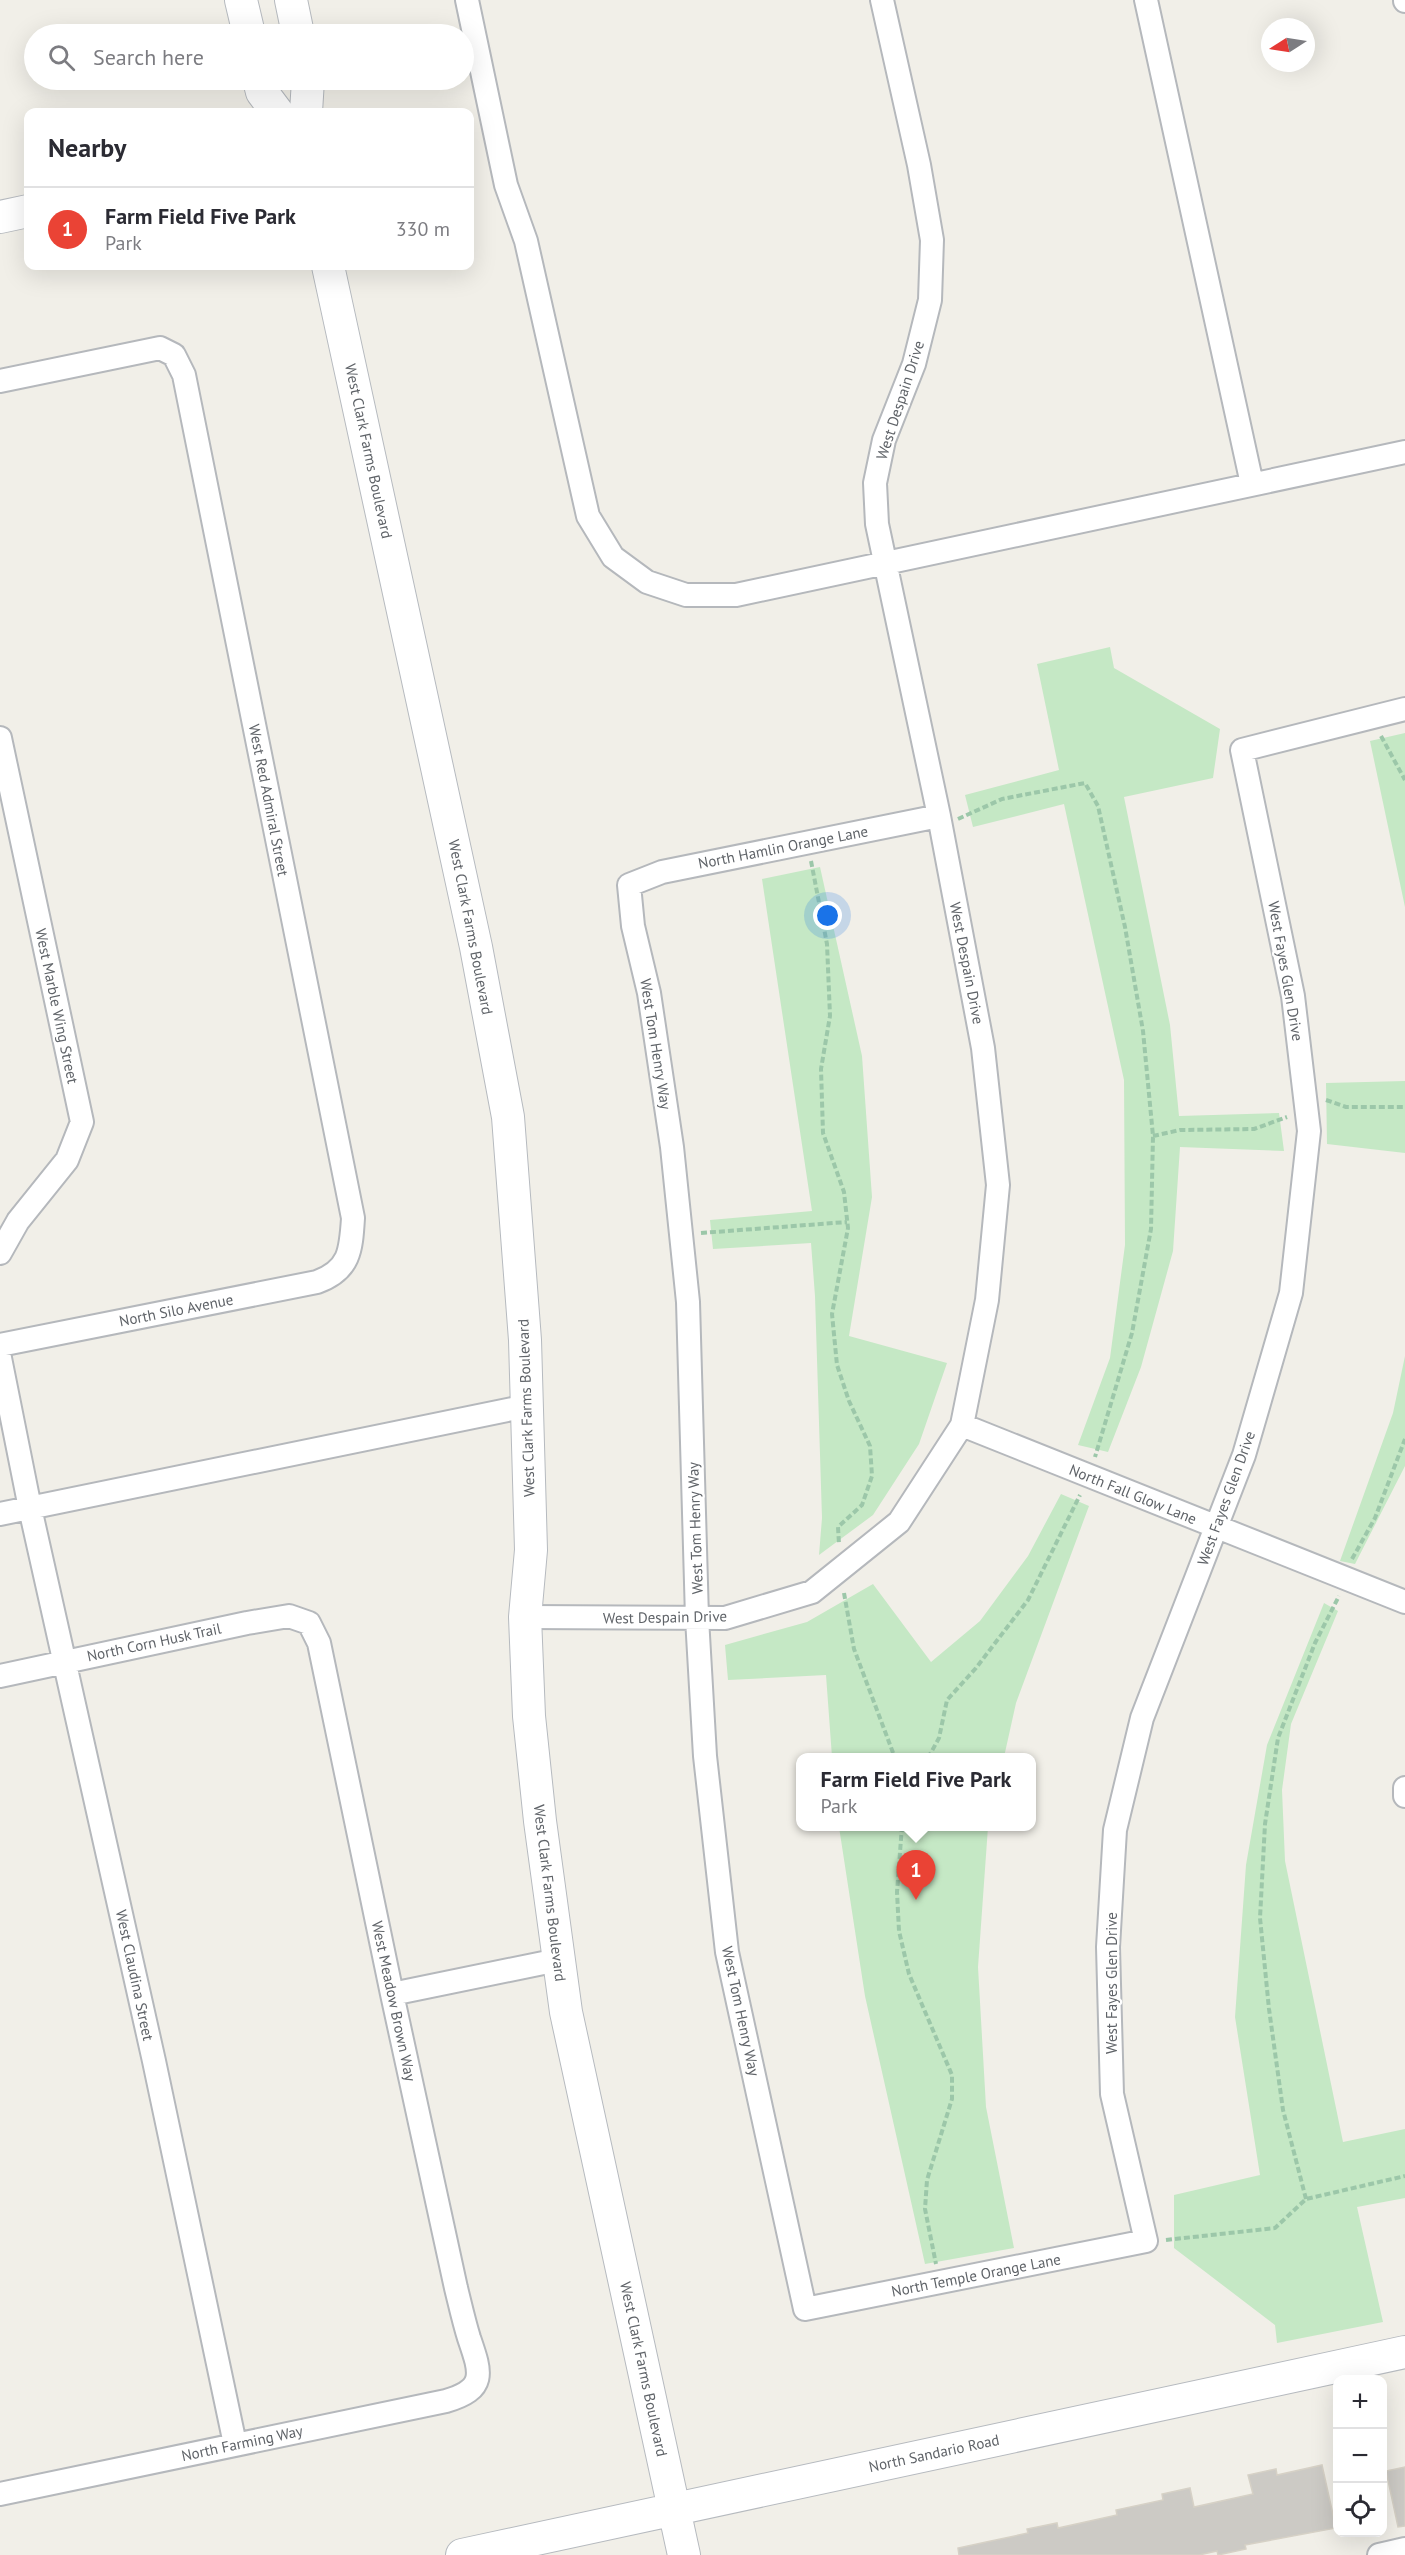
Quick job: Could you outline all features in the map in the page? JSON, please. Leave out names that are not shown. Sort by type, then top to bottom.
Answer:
[{"type":"street","points":[[241,0],[247,24]]},
{"type":"street","points":[[291,0],[296,24]]},
{"type":"street","points":[[466,0],[471,24]]},
{"type":"street","name":"West Despain Drive","points":[[525,1617],[725,1618],[813,1592],[899,1522],[962,1425],[987,1300],[998,1185],[983,1048],[940,822],[877,524],[875,483],[884,440],[914,364],[930,300],[932,240],[919,165],[882,0]]},
{"type":"street","points":[[1146,0],[1252,484]]},
{"type":"street","points":[[474,37],[506,186],[526,241],[588,516],[614,557],[647,582],[686,595],[736,595],[1405,452]]},
{"type":"street","points":[[262,90],[274,108]]},
{"type":"street","points":[[306,108],[307,90]]},
{"type":"street","points":[[0,217],[24,212]]},
{"type":"street","name":"West Clark Farms Boulevard","points":[[329,270],[476,947],[508,1117],[525,1340],[531,1550],[525,1617],[529,1716],[540,1821],[558,1960],[573,2045],[684,2555]]},
{"type":"street","name":"West Red Admiral Street","points":[[0,381],[160,348],[174,355],[184,375],[353,1218],[351,1243],[345,1262]]},
{"type":"street","points":[[1371,718],[1405,710]]},
{"type":"street","name":"West Fayes Glen Drive","points":[[1146,2241],[1112,2094],[1108,1947],[1115,1830],[1142,1718],[1244,1455],[1291,1293],[1309,1131],[1293,996],[1242,750],[1371,718]]},
{"type":"street","name":"West Marble Wing Street","points":[[0,738],[82,1122],[67,1160],[18,1221],[0,1253]]},
{"type":"street","name":"North Hamlin Orange Lane","points":[[629,885],[662,872],[807,843],[940,822]]},
{"type":"street","name":"West Tom Henry Way","points":[[629,885],[633,926],[649,993],[672,1147],[688,1302],[697,1618],[705,1756],[728,1952],[805,2309]]},
{"type":"street","name":"North Silo Avenue","points":[[0,1345],[317,1282],[334,1276],[345,1262]]},
{"type":"street","points":[[0,1358],[30,1508]]},
{"type":"street","points":[[0,1514],[527,1406]]},
{"type":"street","name":"North Fall Glow Lane","points":[[962,1425],[1405,1602]]},
{"type":"street","name":"West Claudina Street","points":[[30,1508],[66,1660],[235,2444]]},
{"type":"street","name":"North Corn Husk Trail","points":[[0,1676],[66,1660],[289,1616],[309,1623]]},
{"type":"street","name":"West Meadow Brown Way","points":[[309,1623],[319,1642],[456,2288],[468,2336],[478,2360],[478,2380]]},
{"type":"street","points":[[1405,1788],[1405,1796]]},
{"type":"street","points":[[392,1994],[558,1960]]},
{"type":"street","name":"North Temple Orange Lane","points":[[805,2309],[1146,2241]]},
{"type":"street","name":"North Sandario Road","points":[[462,2555],[1405,2352]]},
{"type":"street","name":"North Farming Way","points":[[0,2494],[446,2401],[467,2395],[478,2380]]},
{"type":"street","points":[[1379,2555],[1405,2549]]},
{"type":"path","points":[[1371,718],[1405,780]]},
{"type":"path","points":[[931,1753],[939,1738],[947,1700],[976,1668],[1028,1600],[1089,1476],[1132,1333],[1151,1229],[1153,1136],[1143,1031],[1125,927],[1098,806],[1085,783],[1002,799],[940,822]]},
{"type":"path","points":[[807,843],[827,944],[830,1016],[821,1069],[823,1133],[844,1192],[847,1222],[832,1314],[837,1365],[849,1401],[870,1446],[872,1476],[862,1505],[838,1527],[840,1569],[854,1650],[893,1753]]},
{"type":"path","points":[[1153,1136],[1180,1130],[1254,1129],[1293,1115],[1304,1094],[1346,1107],[1405,1107]]},
{"type":"path","points":[[681,1234],[847,1222]]},
{"type":"path","points":[[1306,2199],[1283,2110],[1269,2009],[1260,1918],[1265,1824],[1278,1738],[1315,1643],[1348,1580],[1352,1560],[1375,1518],[1405,1439]]},
{"type":"path","points":[[902,1831],[897,1892],[899,1930],[909,1974],[952,2075],[952,2099],[927,2180],[925,2209],[939,2282]]},
{"type":"path","points":[[1146,2241],[1194,2238],[1275,2228],[1306,2199],[1405,2176]]},
{"type":"green space","points":[[1110,647],[1114,668],[1220,729],[1213,778],[1124,797],[1170,1025],[1179,1116],[1279,1113],[1284,1151],[1180,1147],[1173,1251],[1141,1367],[1108,1452],[1078,1445],[1110,1358],[1125,1245],[1124,1080],[1064,804],[973,827],[965,795],[1059,770],[1037,664]]},
{"type":"green space","points":[[1405,733],[1405,907],[1370,741]]},
{"type":"green space","points":[[820,867],[862,1056],[872,1197],[849,1336],[947,1363],[919,1444],[873,1515],[819,1555],[822,1518],[815,1296],[811,1243],[713,1249],[710,1220],[812,1211],[762,879]]},
{"type":"green space","points":[[1405,1081],[1405,1153],[1327,1144],[1326,1083]]},
{"type":"green space","points":[[1405,1356],[1405,1466],[1355,1564],[1340,1561],[1393,1413]]},
{"type":"green space","points":[[1061,1494],[1089,1506],[1016,1703],[1005,1753],[832,1753],[826,1675],[728,1680],[725,1645],[807,1622],[873,1584],[931,1662],[980,1621],[1028,1556]]},
{"type":"green space","points":[[1324,1603],[1338,1611],[1291,1724],[1282,1790],[1285,1861],[1343,2142],[1405,2129],[1405,2198],[1357,2207],[1383,2322],[1277,2343],[1275,2325],[1174,2248],[1174,2195],[1260,2175],[1235,2017],[1246,1865],[1267,1745]]},
{"type":"green space","points":[[840,1831],[988,1831],[978,1967],[986,2107],[1014,2248],[925,2264],[865,1996]]},
{"type":"building","points":[[1322,2465],[1333,2514],[1333,2529],[1245,2545],[1246,2549],[1218,2555],[1217,2551],[1199,2555],[959,2555],[958,2548],[1028,2533],[1027,2529],[1057,2523],[1058,2528],[1117,2515],[1116,2510],[1163,2500],[1162,2494],[1190,2488],[1194,2507],[1253,2494],[1248,2475],[1276,2469],[1277,2475]]},
{"type":"building","points":[[1405,2467],[1405,2526],[1398,2527],[1387,2471]]},
{"type":"place","name":"Farm Field Five Park","points":[[916,1900]]}]
